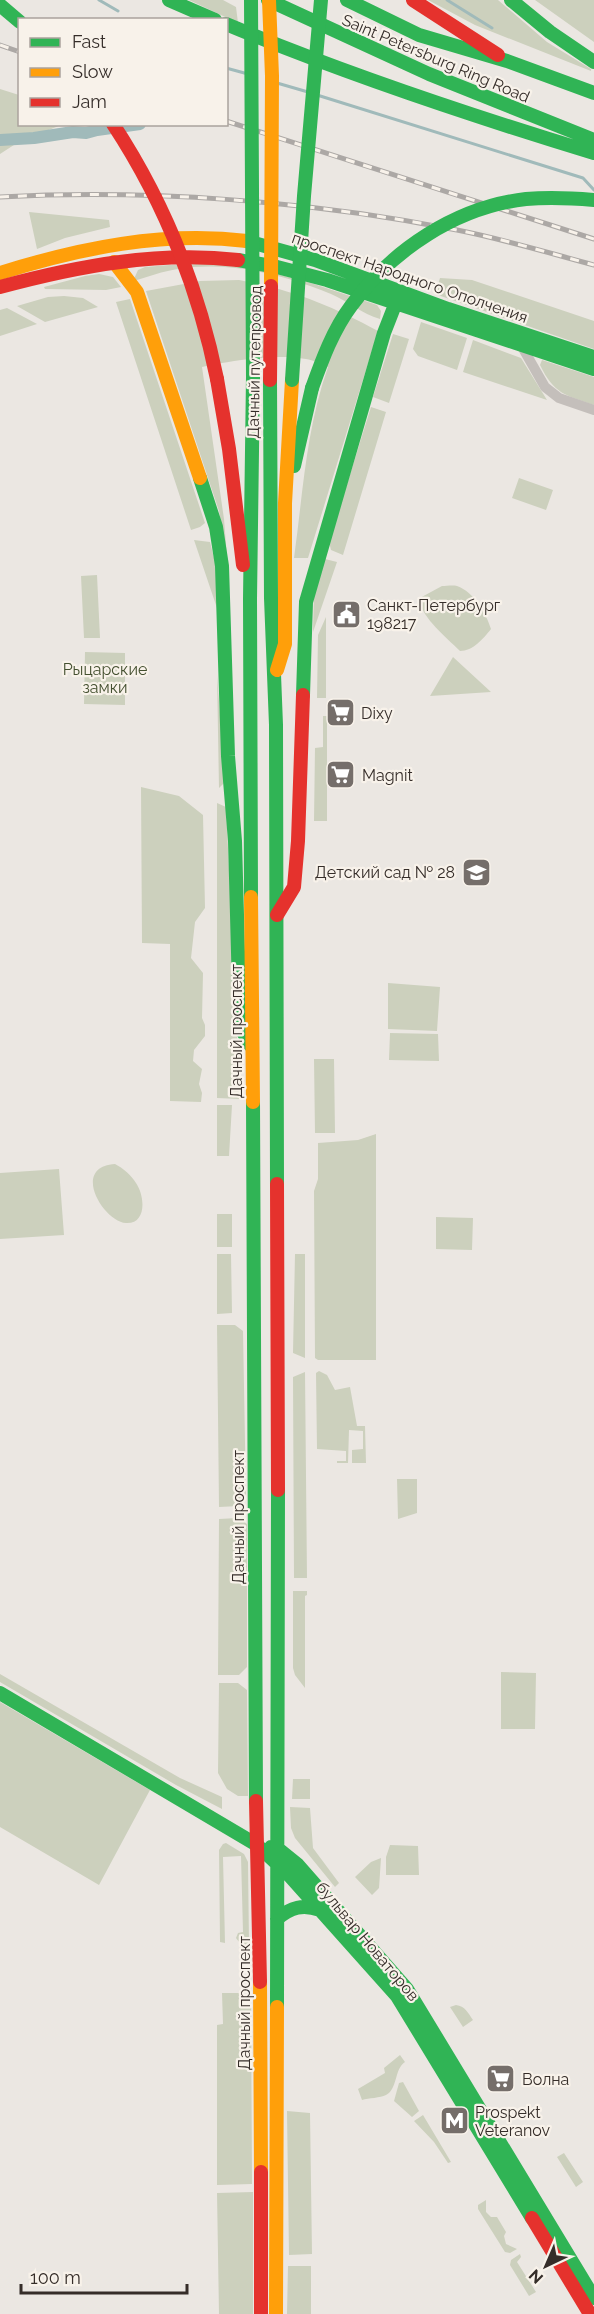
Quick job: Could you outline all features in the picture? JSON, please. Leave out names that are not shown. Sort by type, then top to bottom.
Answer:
[{"type":"main road","points":[[169,0],[210,18]]},
{"type":"main road","name":"Дачный путепровод","points":[[251,720],[252,0]]},
{"type":"main road","name":"Дачный путепровод","points":[[268,0],[272,76],[269,489],[276,725]]},
{"type":"main road","name":"Saint Petersburg Ring Road","points":[[268,0],[396,59],[528,115],[594,140]]},
{"type":"main road","points":[[273,681],[285,644],[285,503],[297,283],[321,0]]},
{"type":"main road","name":"Saint Petersburg Ring Road","points":[[347,0],[418,35],[507,61],[594,93]]},
{"type":"main road","points":[[413,0],[507,61]]},
{"type":"main road","points":[[511,0],[550,32],[594,62]]},
{"type":"main road","points":[[228,25],[300,55],[462,113],[594,153]]},
{"type":"main road","points":[[114,126],[148,178],[167,216],[195,290],[204,321],[221,401],[244,573],[250,599]]},
{"type":"main road","points":[[285,503],[312,388],[322,361],[336,330],[351,305],[370,281],[418,238],[454,219],[508,201],[528,198],[570,197],[594,200]]},
{"type":"main road","name":"проспект Народного Ополчения","points":[[0,273],[109,245],[152,240],[209,238],[229,240],[289,251],[521,345],[594,369]]},
{"type":"main road","name":"проспект Народного Ополчения","points":[[0,287],[77,267],[114,262],[223,258],[297,271],[398,297],[594,357]]},
{"type":"main road","points":[[114,262],[136,292],[216,527],[222,566],[228,744],[236,850],[240,1010],[242,1030],[252,1048]]},
{"type":"main road","points":[[276,916],[294,887],[298,840],[306,602],[383,337],[398,297]]},
{"type":"main road","name":"Дачный проспект","points":[[251,720],[261,2314]]},
{"type":"main road","name":"Дачный проспект","points":[[276,725],[276,2314]]},
{"type":"main road","name":"бульвар Новаторов","points":[[0,1693],[257,1845],[321,1910],[383,1979],[405,2008],[590,2314]]},
{"type":"main road","name":"бульвар Новаторов","points":[[257,1845],[277,1848],[298,1865],[407,1989],[594,2298]]},
{"type":"main road","points":[[277,1919],[287,1910],[300,1906],[308,1905],[321,1910]]},
{"type":"street","points":[[521,345],[544,387],[559,398],[594,410]]},
{"type":"green space","points":[[189,0],[223,0],[236,7],[238,23]]},
{"type":"green space","points":[[428,0],[498,0],[547,42],[591,71],[475,25]]},
{"type":"green space","points":[[535,0],[594,0],[594,42]]},
{"type":"green space","points":[[0,89],[18,95],[18,126],[59,126],[17,143],[0,154]]},
{"type":"green space","points":[[29,212],[109,220],[110,227],[65,238],[37,249]]},
{"type":"green space","points":[[194,263],[240,264],[314,284],[377,305],[381,311],[380,319],[313,287],[275,275],[237,268],[198,267],[172,270],[133,281],[138,270],[145,267]]},
{"type":"green space","points":[[99,274],[113,277],[121,287],[106,290],[45,289],[44,287],[85,276]]},
{"type":"green space","points":[[440,278],[472,280],[594,321],[594,349],[435,294]]},
{"type":"green space","points":[[239,280],[311,300],[344,313],[378,331],[308,558],[294,558],[310,438],[328,367],[294,357],[268,357],[202,367],[224,519],[227,557],[219,511],[146,291],[200,281]]},
{"type":"green space","points":[[48,297],[83,298],[98,307],[45,322],[17,306]]},
{"type":"green space","points":[[130,299],[205,523],[191,530],[116,302]]},
{"type":"green space","points":[[7,308],[37,324],[0,336],[0,310]]},
{"type":"green space","points":[[421,322],[467,338],[457,370],[418,356],[413,349]]},
{"type":"green space","points":[[393,334],[409,339],[389,403],[373,397]]},
{"type":"green space","points":[[473,340],[521,358],[547,400],[463,372]]},
{"type":"green space","points":[[542,360],[594,377],[594,405],[568,396],[556,388],[540,365]]},
{"type":"green space","points":[[371,407],[386,412],[343,555],[331,550],[329,542]]},
{"type":"green space","points":[[519,478],[553,490],[546,510],[512,498]]},
{"type":"green space","points":[[194,540],[210,542],[216,566],[218,611]]},
{"type":"green space","points":[[325,559],[337,562],[313,632],[314,592]]},
{"type":"green space","points":[[97,575],[100,638],[84,638],[81,576]]},
{"type":"green space","points":[[442,586],[457,586],[469,593],[483,610],[489,623],[491,629],[469,649],[460,651],[436,627],[421,607],[418,599]]},
{"type":"green space","points":[[326,617],[326,698],[317,698],[318,635]]},
{"type":"green space","name":"Рыцарские замки","points":[[85,652],[125,653],[125,705],[84,704]]},
{"type":"green space","points":[[453,657],[491,692],[430,696]]},
{"type":"green space","points":[[217,675],[225,782],[219,788]]},
{"type":"green space","points":[[323,716],[327,716],[327,821],[314,821],[315,748],[323,747]]},
{"type":"green space","points":[[141,787],[179,796],[203,815],[205,908],[195,922],[191,958],[203,973],[202,1018],[205,1025],[205,1036],[194,1050],[193,1061],[202,1069],[199,1084],[202,1093],[201,1102],[170,1101],[170,944],[142,943]]},
{"type":"green space","points":[[217,803],[226,807],[240,1099],[217,1098]]},
{"type":"green space","points":[[388,983],[440,987],[437,1031],[388,1029]]},
{"type":"green space","points":[[390,1033],[438,1034],[439,1061],[389,1060]]},
{"type":"green space","points":[[314,1059],[334,1059],[335,1133],[315,1133]]},
{"type":"green space","points":[[217,1105],[232,1105],[229,1156],[217,1156]]},
{"type":"green space","points":[[376,1134],[376,1360],[318,1360],[315,1358],[314,1191],[318,1179],[318,1143],[358,1140]]},
{"type":"green space","points":[[115,1164],[132,1177],[139,1188],[142,1202],[141,1214],[133,1222],[126,1223],[117,1220],[101,1205],[95,1194],[93,1184],[95,1174],[102,1167]]},
{"type":"green space","points":[[59,1169],[64,1235],[0,1239],[0,1173]]},
{"type":"green space","points":[[217,1214],[232,1214],[232,1247],[217,1247]]},
{"type":"green space","points":[[436,1217],[473,1218],[472,1250],[436,1249]]},
{"type":"green space","points":[[217,1254],[231,1254],[232,1313],[217,1314]]},
{"type":"green space","points":[[295,1254],[305,1254],[305,1358],[293,1353]]},
{"type":"green space","points":[[217,1325],[235,1325],[243,1331],[246,1498],[239,1506],[219,1507]]},
{"type":"green space","points":[[319,1371],[327,1375],[335,1390],[350,1387],[357,1426],[365,1426],[366,1463],[352,1463],[352,1450],[363,1449],[363,1431],[349,1430],[348,1463],[337,1463],[337,1461],[346,1461],[346,1451],[317,1449],[316,1373]]},
{"type":"green space","points":[[305,1372],[307,1578],[294,1578],[293,1377]]},
{"type":"green space","points":[[397,1479],[417,1479],[417,1513],[398,1519]]},
{"type":"green space","points":[[238,1518],[247,1524],[247,1667],[239,1675],[218,1675],[219,1519]]},
{"type":"green space","points":[[293,1591],[307,1591],[305,1596],[305,1688],[295,1675],[293,1668]]},
{"type":"green space","points":[[501,1672],[536,1673],[535,1729],[501,1729]]},
{"type":"green space","points":[[0,1674],[180,1778],[222,1797],[222,1809],[176,1785],[0,1682]]},
{"type":"green space","points":[[219,1683],[238,1683],[247,1690],[248,1796],[238,1796],[227,1789],[218,1773]]},
{"type":"green space","points":[[0,1702],[150,1790],[99,1885],[0,1827]]},
{"type":"green space","points":[[293,1779],[310,1779],[310,1799],[292,1799]]},
{"type":"green space","points":[[290,1807],[310,1808],[313,1848],[339,1883],[335,1887],[295,1838],[291,1828]]},
{"type":"green space","points":[[226,1843],[244,1854],[248,1862],[249,1944],[247,1945],[242,1944],[236,1938],[238,1933],[243,1932],[241,1856],[223,1857],[225,1943],[220,1942],[219,1850]]},
{"type":"green space","points":[[390,1845],[418,1846],[419,1875],[386,1875],[386,1857]]},
{"type":"green space","points":[[381,1858],[379,1888],[372,1895],[355,1877],[371,1862]]},
{"type":"green space","points":[[222,1993],[240,1993],[240,2003],[251,2004],[252,2184],[217,2185],[217,2025],[223,2024]]},
{"type":"green space","points":[[456,2005],[464,2008],[473,2020],[463,2027],[450,2007]]},
{"type":"green space","points":[[400,2055],[405,2062],[399,2069],[390,2092],[384,2096],[362,2100],[358,2089],[385,2073],[384,2068]]},
{"type":"green space","points":[[403,2082],[419,2111],[412,2117],[394,2101],[399,2083]]},
{"type":"green space","points":[[287,2111],[310,2113],[312,2254],[289,2255]]},
{"type":"green space","points":[[423,2115],[451,2162],[448,2163],[434,2142],[414,2121]]},
{"type":"green space","points":[[564,2153],[583,2182],[576,2187],[557,2157]]},
{"type":"green space","points":[[253,2192],[253,2314],[219,2314],[217,2193]]},
{"type":"green space","points":[[486,2200],[486,2212],[491,2217],[497,2217],[506,2232],[504,2236],[506,2244],[517,2249],[510,2253],[505,2252],[478,2209],[478,2205]]},
{"type":"green space","points":[[520,2254],[521,2257],[517,2262],[536,2292],[529,2296],[510,2265],[511,2260]]},
{"type":"green space","points":[[288,2266],[311,2266],[311,2314],[287,2314]]},
{"type":"waterway","points":[[99,0],[118,11]]},
{"type":"waterway","points":[[447,0],[492,28]]},
{"type":"waterway","points":[[228,69],[248,74]]},
{"type":"waterway","points":[[277,83],[308,92]]},
{"type":"waterway","points":[[317,95],[583,178],[594,190]]},
{"type":"waterway","points":[[0,140],[73,132],[86,133],[126,126]]},
{"type":"railway","points":[[0,45],[18,51]]},
{"type":"railway","points":[[228,122],[594,239]]},
{"type":"railway","points":[[0,197],[172,196],[345,211],[457,230],[594,265]]},
{"type":"traffic: fast","points":[[169,0],[210,18]]},
{"type":"traffic: fast","points":[[251,0],[253,377]]},
{"type":"traffic: fast","points":[[268,0],[429,74],[594,140]]},
{"type":"traffic: fast","points":[[292,380],[304,196],[321,0]]},
{"type":"traffic: fast","points":[[347,0],[419,35],[507,61],[594,93]]},
{"type":"traffic: fast","points":[[511,0],[550,32],[594,62]]},
{"type":"traffic: fast","points":[[0,5],[18,20]]},
{"type":"traffic: fast","points":[[228,25],[408,93],[594,153]]},
{"type":"traffic: fast","points":[[312,388],[333,335],[351,306],[386,267],[428,234],[475,211],[500,204],[543,198],[594,200]]},
{"type":"traffic: fast","points":[[247,241],[315,260],[448,309],[594,357]]},
{"type":"traffic: fast","points":[[238,260],[327,280],[594,369]]},
{"type":"traffic: fast","points":[[303,695],[306,602],[384,333],[400,292]]},
{"type":"traffic: fast","points":[[251,897],[250,599],[253,377]]},
{"type":"traffic: fast","points":[[270,380],[271,598],[276,725],[277,1184]]},
{"type":"traffic: fast","points":[[294,466],[312,388]]},
{"type":"traffic: fast","points":[[200,478],[216,527],[222,566],[228,756],[235,841],[239,989],[242,1030],[251,1046]]},
{"type":"traffic: fast","points":[[253,1102],[256,1801]]},
{"type":"traffic: fast","points":[[277,2007],[278,1490]]},
{"type":"traffic: fast","points":[[0,1693],[257,1845],[289,1875],[397,1996],[532,2218]]},
{"type":"traffic: fast","points":[[271,1847],[277,1848],[298,1865],[407,1989],[594,2298]]},
{"type":"traffic: fast","points":[[277,1919],[297,1908],[308,1907],[320,1910]]},
{"type":"traffic: slow","points":[[269,0],[272,76],[271,286]]},
{"type":"traffic: slow","points":[[0,273],[60,256],[122,244],[184,238],[247,241]]},
{"type":"traffic: slow","points":[[114,262],[137,292],[200,478]]},
{"type":"traffic: slow","points":[[277,670],[285,644],[285,503],[292,380]]},
{"type":"traffic: slow","points":[[251,897],[253,1102]]},
{"type":"traffic: slow","points":[[260,1982],[261,2172]]},
{"type":"traffic: slow","points":[[276,2314],[277,2007]]},
{"type":"traffic: jam","points":[[413,0],[498,55]]},
{"type":"traffic: jam","points":[[114,126],[149,184],[177,246],[200,311],[217,379]]},
{"type":"traffic: jam","points":[[0,287],[118,262],[178,257],[238,260]]},
{"type":"traffic: jam","points":[[270,380],[271,286]]},
{"type":"traffic: jam","points":[[217,379],[229,449],[243,565]]},
{"type":"traffic: jam","points":[[277,915],[294,887],[298,841],[303,695]]},
{"type":"traffic: jam","points":[[277,1184],[278,1490]]},
{"type":"traffic: jam","points":[[256,1801],[260,1982]]},
{"type":"traffic: jam","points":[[261,2172],[261,2314]]},
{"type":"traffic: jam","points":[[532,2218],[590,2314]]},
{"type":"place","name":"Санкт-Петербург 198217","points":[[346,614]]},
{"type":"place","name":"Dixy","points":[[340,713]]},
{"type":"place","name":"Magnit","points":[[341,775]]},
{"type":"place","name":"Детский сад № 28","points":[[476,872]]},
{"type":"place","name":"Волна","points":[[501,2079]]},
{"type":"place","name":"Prospekt Veteranov","points":[[454,2121]]}]
